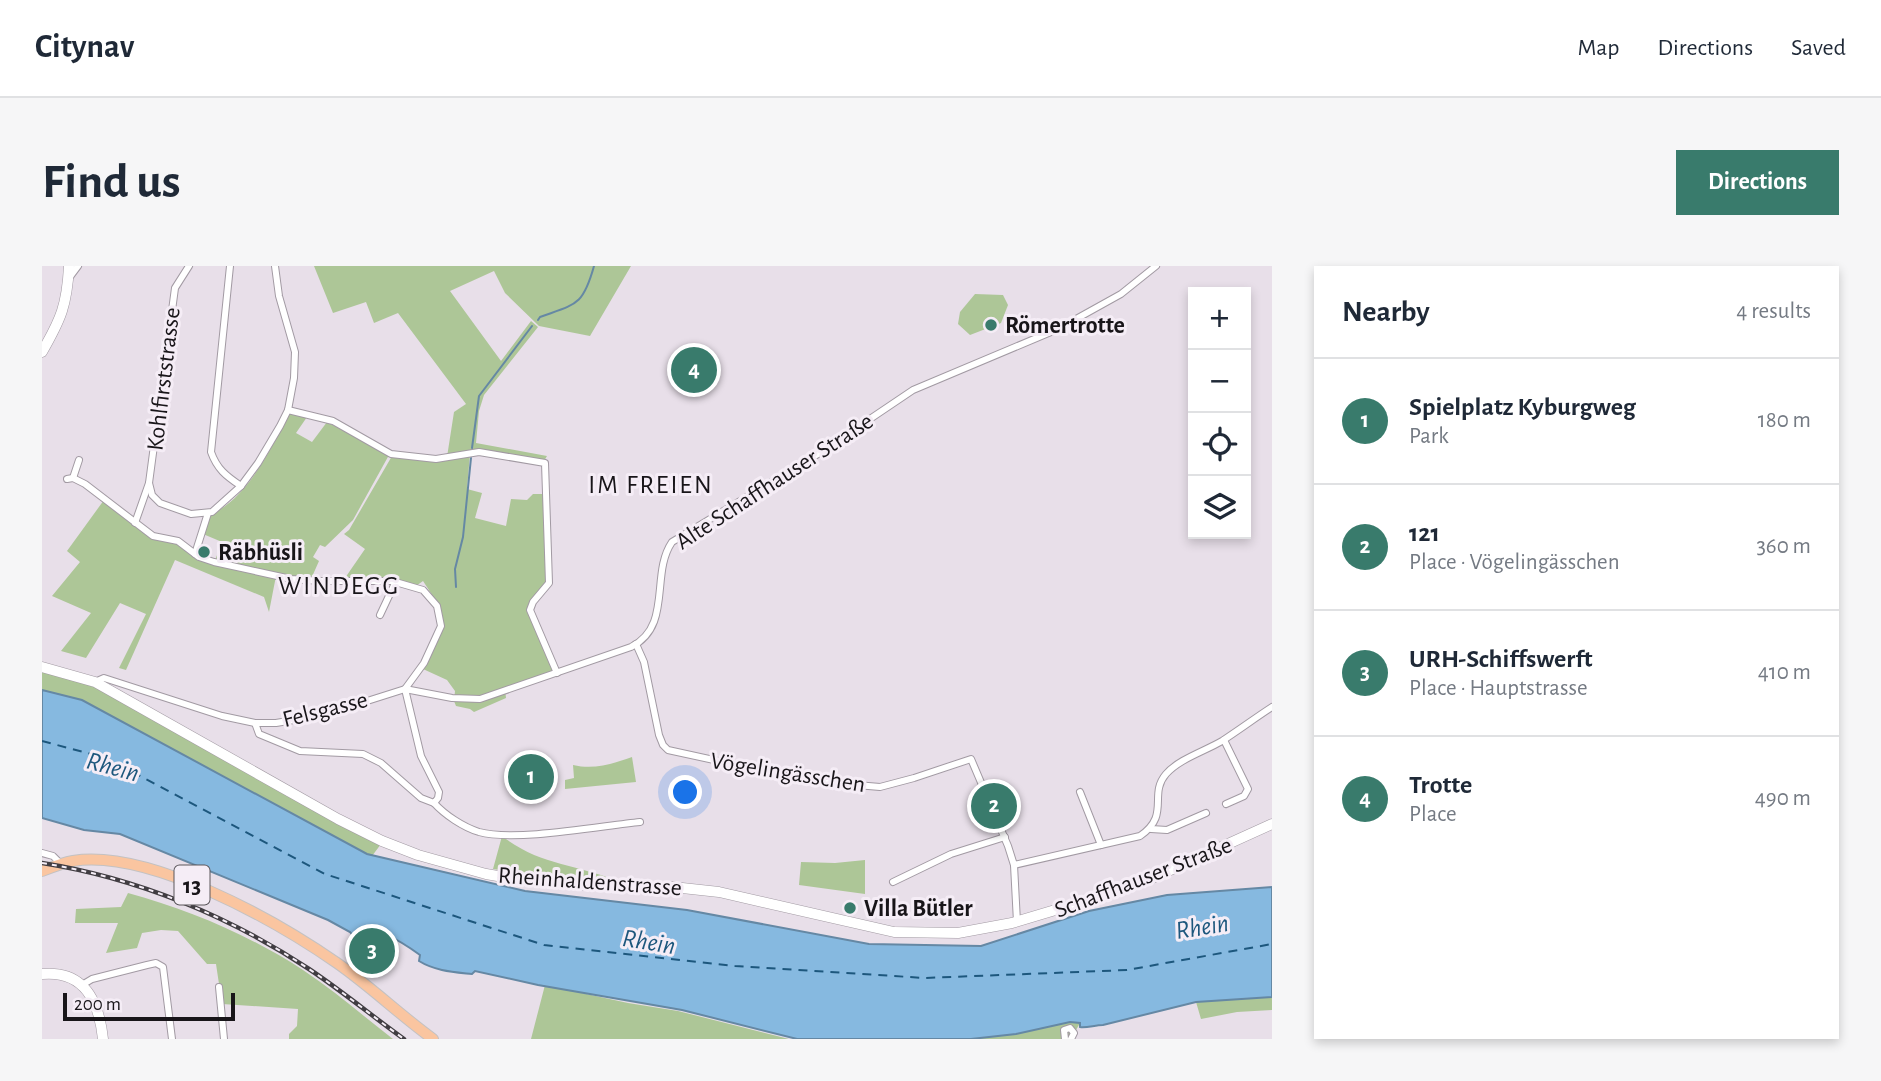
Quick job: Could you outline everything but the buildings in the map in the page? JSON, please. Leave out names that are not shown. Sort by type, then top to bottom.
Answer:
[{"type":"main road","points":[[42,352],[58,323],[66,300],[69,266]]},
{"type":"main road","name":"Rheinhaldenstrasse","points":[[42,667],[95,682],[356,829],[394,846],[486,874],[552,884],[673,887],[719,892],[894,932],[958,933],[1015,923]]},
{"type":"main road","name":"Schaffhauser Straße","points":[[1015,923],[1155,877],[1272,824]]},
{"type":"main road","name":"13","points":[[42,871],[61,864],[97,861],[156,870],[248,911],[312,947],[337,963],[433,1039]]},
{"type":"main road","points":[[42,974],[62,974],[82,985],[96,1003],[103,1039]]},
{"type":"street","points":[[68,279],[78,266]]},
{"type":"street","name":"Kohlfirststrasse","points":[[189,266],[175,288],[149,483],[152,495],[160,503],[191,514],[208,513]]},
{"type":"street","points":[[230,266],[211,452],[215,464],[223,474],[241,486]]},
{"type":"street","points":[[195,554],[208,513],[241,486],[258,463],[288,410],[294,378],[295,352],[279,296],[275,266]]},
{"type":"street","name":"Alte Schaffhauser Straße","points":[[636,644],[648,634],[658,611],[663,565],[672,542],[818,454],[913,390],[1058,329],[1121,294],[1156,266]]},
{"type":"street","points":[[288,410],[333,421],[391,454],[436,459],[479,452],[545,463],[549,583],[533,602],[530,610],[556,673]]},
{"type":"street","points":[[79,460],[70,479],[85,484],[153,536],[177,541],[195,554],[231,568],[291,579],[396,581],[423,590],[437,606],[441,626],[424,663],[405,688]]},
{"type":"street","points":[[135,523],[149,483]]},
{"type":"street","points":[[380,615],[396,581]]},
{"type":"street","points":[[405,688],[452,698],[480,699],[636,644]]},
{"type":"street","name":"Vögelingässchen","points":[[636,644],[644,662],[659,735],[668,750],[810,781],[880,787],[971,759],[1005,837],[1014,865],[1015,923]]},
{"type":"street","name":"Felsgasse","points":[[95,682],[104,678],[222,716],[255,723],[276,723],[323,715],[405,688]]},
{"type":"street","points":[[405,688],[421,756],[439,792],[434,803]]},
{"type":"street","points":[[1014,865],[1140,836],[1150,829],[1157,817],[1159,789],[1167,773],[1224,740],[1272,707]]},
{"type":"street","points":[[255,723],[259,734],[300,751],[363,754],[381,763],[428,803],[434,803],[455,820],[479,832],[544,833],[640,822]]},
{"type":"street","points":[[1224,740],[1248,789],[1244,796],[1226,804]]},
{"type":"street","points":[[1080,792],[1101,845]]},
{"type":"street","points":[[1150,829],[1167,830],[1206,813]]},
{"type":"street","points":[[893,882],[951,854],[1005,837]]},
{"type":"street","points":[[42,853],[52,856],[61,864]]},
{"type":"street","points":[[82,985],[92,979],[147,965],[156,963],[163,967],[172,1039]]},
{"type":"street","points":[[219,987],[224,1039]]},
{"type":"street","points":[[1065,1039],[1064,1030],[1070,1028],[1074,1032],[1071,1039]]},
{"type":"green space","points":[[314,266],[631,266],[590,336],[539,326],[505,293],[494,271],[450,291],[501,361],[531,321],[538,327],[484,395],[479,411],[476,443],[547,456],[544,461],[475,449],[447,457],[454,412],[466,404],[398,313],[374,323],[366,302],[333,313]]},
{"type":"green space","points":[[975,294],[1003,295],[1008,305],[1001,323],[970,335],[958,324],[960,312]]},
{"type":"green space","points":[[290,413],[307,417],[296,433],[312,442],[327,422],[389,455],[353,520],[325,547],[320,545],[313,557],[319,561],[311,579],[276,576],[269,612],[264,597],[175,560],[126,670],[119,668],[146,614],[120,603],[86,658],[61,651],[91,613],[52,596],[80,562],[67,551],[104,500],[149,535],[172,542],[214,563],[222,542],[203,534],[210,515],[236,497],[247,484]]},
{"type":"green space","points":[[470,454],[467,489],[482,493],[475,518],[506,526],[511,499],[527,500],[533,494],[543,494],[547,581],[528,609],[552,662],[549,674],[505,689],[506,698],[474,712],[456,706],[455,691],[447,680],[423,669],[441,625],[438,606],[423,581],[416,586],[395,578],[345,578],[365,549],[344,534],[349,530],[392,456],[433,461]]},
{"type":"green space","points":[[42,668],[94,687],[381,844],[372,856],[367,854],[82,700],[42,690]]},
{"type":"green space","points":[[632,757],[636,782],[565,789],[565,780],[574,778],[573,765],[596,767]]},
{"type":"green space","points":[[502,836],[530,853],[615,880],[534,875],[493,869]]},
{"type":"green space","points":[[865,860],[865,894],[799,885],[801,862]]},
{"type":"green space","points":[[128,893],[196,916],[283,957],[338,995],[393,1039],[289,1039],[289,1034],[297,1026],[298,1009],[222,1004],[216,964],[207,964],[178,931],[142,933],[137,948],[106,953],[118,923],[75,923],[76,909],[121,907]]},
{"type":"green space","points":[[545,985],[678,1011],[789,1039],[531,1039]]},
{"type":"green space","points":[[1272,997],[1272,1010],[1237,1012],[1201,1019],[1196,1002]]},
{"type":"green space","points":[[1070,1022],[1080,1023],[1071,1039],[971,1039],[1016,1034]]},
{"type":"water","name":"Rhein","points":[[42,690],[82,700],[367,854],[525,891],[687,910],[869,944],[981,946],[1089,911],[1167,895],[1272,887],[1272,997],[1196,1002],[1103,1025],[1080,1027],[1080,1023],[1070,1022],[1016,1034],[971,1039],[797,1039],[682,1010],[475,971],[472,974],[438,969],[419,961],[420,955],[388,936],[371,932],[354,937],[328,920],[120,834],[84,830],[42,818]]},
{"type":"waterway","points":[[538,320],[576,302],[586,289],[594,266]]},
{"type":"waterway","points":[[472,448],[479,396],[532,326]]},
{"type":"waterway","points":[[456,587],[455,569],[463,537],[471,458]]},
{"type":"ferry route","points":[[42,741],[106,758],[325,874],[544,945],[735,966],[925,978],[1127,970],[1272,944]]},
{"type":"railway","points":[[42,863],[113,878],[147,889],[247,932],[309,969],[404,1039]]},
{"type":"place","name":"Römertrotte","points":[[991,325]]},
{"type":"place","name":"Trotte","points":[[694,370]]},
{"type":"place","name":"Räbhüsli","points":[[204,552]]},
{"type":"place","name":"Spielplatz Kyburgweg","points":[[531,777]]},
{"type":"place","name":"121","points":[[994,806]]},
{"type":"place","name":"Villa Bütler","points":[[850,908]]},
{"type":"place","name":"URH-Schiffswerft","points":[[372,951]]},
{"type":"district","name":"IM FREIEN","points":[[651,484]]},
{"type":"district","name":"WINDEGG","points":[[339,585]]}]
